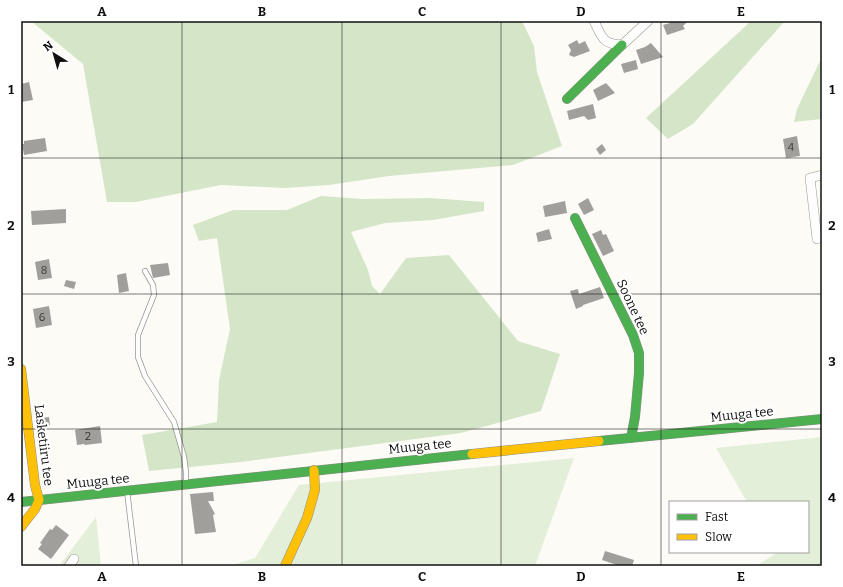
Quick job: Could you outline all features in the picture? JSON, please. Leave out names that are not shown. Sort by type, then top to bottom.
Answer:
[{"type":"street","points":[[594,21],[603,38],[610,44],[622,45]]},
{"type":"street","points":[[567,99],[648,21]]},
{"type":"street","points":[[817,239],[810,178],[822,175]]},
{"type":"street","name":"Soone tee","points":[[574,218],[633,335],[639,353],[639,373],[635,417],[631,438]]},
{"type":"street","name":"Lasketiiru tee","points":[[21,369],[35,485],[39,500]]},
{"type":"street","name":"Muuga tee","points":[[21,502],[314,470],[822,419]]},
{"type":"street","points":[[285,566],[307,518],[315,490],[314,470]]},
{"type":"street","points":[[21,527],[35,509],[39,500]]},
{"type":"lane","points":[[145,271],[154,285],[154,294],[138,335],[138,357],[145,376],[174,422],[184,457],[186,484]]},
{"type":"lane","points":[[126,491],[136,566]]},
{"type":"green space","points":[[31,21],[522,21],[534,46],[537,72],[562,146],[513,165],[389,176],[329,185],[285,188],[221,185],[136,202],[107,202],[83,64]]},
{"type":"green space","points":[[751,21],[785,21],[693,124],[668,139],[646,118]]},
{"type":"green space","points":[[822,58],[822,119],[794,122],[797,109]]},
{"type":"green space","points":[[321,196],[363,199],[430,198],[484,202],[484,211],[433,220],[385,223],[351,232],[368,270],[372,286],[380,294],[406,258],[449,255],[518,341],[560,354],[541,411],[461,433],[241,462],[149,471],[142,435],[217,422],[219,380],[230,329],[217,238],[199,241],[193,225],[233,210],[287,210]]},
{"type":"green space","points":[[822,437],[822,566],[756,566],[774,553],[809,553],[809,501],[746,501],[716,448]]},
{"type":"green space","points":[[574,458],[535,566],[229,566],[255,558],[299,485]]},
{"type":"green space","points":[[96,517],[101,566],[59,566]]},
{"type":"building","points":[[669,21],[688,21],[683,26],[685,29],[667,35],[663,25],[670,23]]},
{"type":"building","points":[[577,40],[579,44],[585,41],[590,51],[574,57],[569,55],[571,50],[568,45]]},
{"type":"building","points":[[651,43],[663,57],[641,64],[636,50]]},
{"type":"building","points":[[636,60],[638,69],[624,73],[621,64]]},
{"type":"building","points":[[29,82],[33,100],[21,102],[21,84]]},
{"type":"building","points":[[606,83],[615,93],[598,101],[593,90]]},
{"type":"building","points":[[593,104],[596,118],[588,120],[584,116],[569,120],[567,111]]},
{"type":"building","points":[[797,136],[800,156],[786,158],[783,139]]},
{"type":"building","points":[[45,138],[47,151],[24,155],[22,144],[24,144],[24,141]]},
{"type":"building","points":[[602,144],[606,150],[600,155],[596,149]]},
{"type":"building","points":[[588,198],[594,210],[584,215],[578,204]]},
{"type":"building","points":[[565,201],[567,213],[545,217],[543,206]]},
{"type":"building","points":[[66,209],[66,223],[32,225],[31,211]]},
{"type":"building","points":[[549,229],[552,239],[538,242],[536,233]]},
{"type":"building","points":[[601,230],[603,235],[606,234],[614,251],[603,256],[592,234]]},
{"type":"building","points":[[49,259],[52,278],[38,280],[35,262]]},
{"type":"building","points":[[168,263],[170,275],[153,278],[150,265]]},
{"type":"building","points":[[126,273],[129,291],[119,293],[117,275]]},
{"type":"building","points":[[66,280],[76,282],[74,289],[64,286]]},
{"type":"building","points":[[600,287],[604,298],[576,309],[570,291],[578,289],[579,294]]},
{"type":"building","points":[[49,306],[52,325],[36,328],[33,309]]},
{"type":"building","points":[[49,417],[50,425],[37,427],[36,419]]},
{"type":"building","points":[[100,426],[102,443],[77,445],[75,430]]},
{"type":"building","points":[[213,492],[214,501],[208,501],[215,514],[213,515],[216,532],[195,534],[190,494]]},
{"type":"building","points":[[56,525],[69,535],[51,559],[38,549],[42,544],[40,543],[50,529],[52,530]]},
{"type":"building","points":[[605,551],[634,560],[632,566],[620,566],[602,560]]},
{"type":"traffic: fast","points":[[567,99],[622,45]]},
{"type":"traffic: fast","points":[[575,218],[633,335],[639,353],[639,373],[635,417],[631,438]]},
{"type":"traffic: fast","points":[[599,441],[822,419]]},
{"type":"traffic: fast","points":[[21,502],[472,454]]},
{"type":"traffic: slow","points":[[21,369],[35,485],[39,500]]},
{"type":"traffic: slow","points":[[472,454],[599,441]]},
{"type":"traffic: slow","points":[[285,566],[307,518],[315,490],[314,470]]},
{"type":"traffic: slow","points":[[21,527],[35,509],[39,500]]}]
